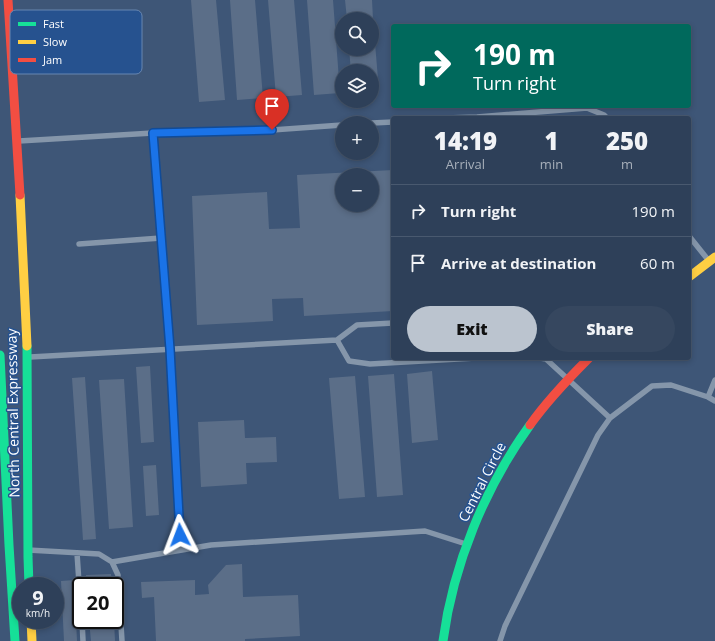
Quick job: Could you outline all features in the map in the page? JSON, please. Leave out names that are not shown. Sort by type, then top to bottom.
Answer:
[{"type":"main road","name":"North Central Expressway","points":[[8,0],[10,35]]},
{"type":"main road","name":"North Central Expressway","points":[[12,74],[22,225],[28,357],[29,577]]},
{"type":"main road","points":[[691,275],[712,259]]},
{"type":"main road","points":[[0,355],[15,641]]},
{"type":"main road","name":"Central Circle","points":[[443,641],[452,593],[467,545],[473,528],[500,471],[536,417],[568,379],[587,360]]},
{"type":"main road","points":[[31,629],[32,641]]},
{"type":"lane","points":[[489,116],[587,108],[605,116]]},
{"type":"lane","points":[[379,123],[391,122]]},
{"type":"lane","points":[[16,141],[153,133],[272,130],[335,126]]},
{"type":"lane","points":[[153,133],[170,349],[180,550]]},
{"type":"lane","points":[[79,244],[161,238]]},
{"type":"lane","points":[[691,238],[712,259]]},
{"type":"lane","points":[[28,357],[337,340],[357,325],[391,323]]},
{"type":"lane","points":[[337,340],[349,361],[370,364],[441,360]]},
{"type":"lane","points":[[547,360],[610,418]]},
{"type":"lane","points":[[708,398],[715,380]]},
{"type":"lane","points":[[500,641],[505,626],[598,435],[610,418],[652,386],[671,385],[715,401]]},
{"type":"lane","points":[[112,562],[211,545],[425,531],[467,545]]},
{"type":"lane","points":[[28,550],[99,554],[112,562],[118,575],[122,641]]},
{"type":"lane","points":[[77,553],[79,577]]},
{"type":"lane","points":[[82,629],[83,641]]},
{"type":"building","points":[[191,0],[216,0],[225,100],[199,102]]},
{"type":"building","points":[[230,0],[255,0],[263,98],[237,100]]},
{"type":"building","points":[[268,0],[294,0],[302,95],[276,97]]},
{"type":"building","points":[[307,0],[333,0],[335,56],[337,56],[338,64],[335,64],[335,93],[314,95]]},
{"type":"building","points":[[345,0],[372,0],[373,12],[346,12]]},
{"type":"building","points":[[350,56],[376,56],[377,64],[350,64]]},
{"type":"building","points":[[391,170],[391,311],[304,316],[303,298],[272,299],[273,321],[197,325],[192,196],[267,192],[269,229],[300,228],[297,175],[335,173],[335,212],[379,212],[379,171]]},
{"type":"building","points":[[150,366],[154,442],[141,443],[136,367]]},
{"type":"building","points":[[432,371],[438,440],[412,443],[407,374]]},
{"type":"building","points":[[394,374],[403,495],[377,497],[368,376]]},
{"type":"building","points":[[355,376],[365,497],[339,499],[329,378]]},
{"type":"building","points":[[85,377],[96,539],[83,540],[72,378]]},
{"type":"building","points":[[124,379],[133,527],[109,529],[99,380]]},
{"type":"building","points":[[244,420],[245,438],[276,437],[277,462],[246,463],[247,484],[201,487],[198,422]]},
{"type":"building","points":[[156,465],[159,515],[146,516],[143,466]]},
{"type":"building","points":[[242,564],[243,597],[298,595],[300,636],[245,639],[245,641],[156,641],[154,597],[142,598],[141,582],[195,580],[195,595],[209,594],[208,585],[226,565]]},
{"type":"building","points":[[111,574],[111,577],[86,577],[86,575]]},
{"type":"building","points":[[72,580],[72,629],[76,629],[77,641],[64,641],[64,581]]},
{"type":"building","points":[[90,629],[114,629],[115,641],[91,641]]},
{"type":"traffic: fast","points":[[27,346],[29,577]]},
{"type":"traffic: fast","points":[[0,355],[15,641]]},
{"type":"traffic: fast","points":[[443,641],[454,584],[473,528],[499,474],[530,425]]},
{"type":"traffic: slow","points":[[20,195],[27,346]]},
{"type":"traffic: slow","points":[[691,275],[715,257]]},
{"type":"traffic: slow","points":[[31,629],[32,641]]},
{"type":"traffic: jam","points":[[8,0],[10,32]]},
{"type":"traffic: jam","points":[[13,74],[20,195]]},
{"type":"traffic: jam","points":[[530,425],[543,407],[587,360]]},
{"type":"route","points":[[180,535],[170,349],[153,133],[272,130]]}]
